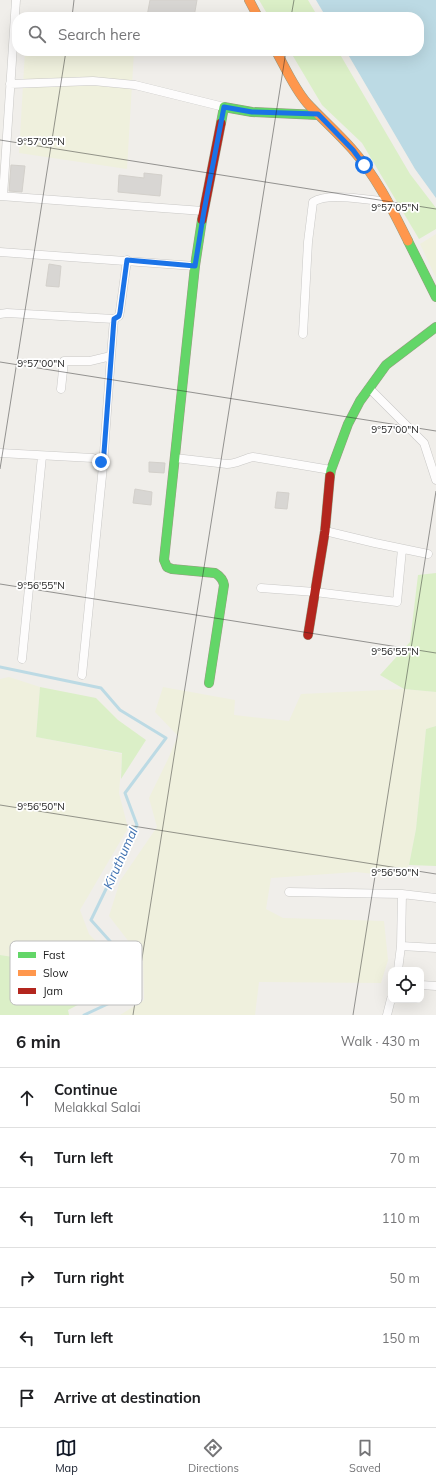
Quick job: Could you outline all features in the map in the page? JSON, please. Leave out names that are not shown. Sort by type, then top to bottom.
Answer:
[{"type":"street","points":[[15,12],[16,0]]},
{"type":"street","points":[[249,0],[255,12]]},
{"type":"street","points":[[12,56],[2,196],[204,211]]},
{"type":"street","points":[[279,56],[298,91],[307,103],[353,150],[373,178],[388,202],[436,297]]},
{"type":"street","points":[[10,84],[100,81],[135,85],[224,107],[252,112],[318,114]]},
{"type":"street","points":[[208,683],[224,585],[223,579],[220,575],[215,573],[172,569],[165,564],[164,560],[195,266],[224,107]]},
{"type":"street","points":[[303,334],[308,242],[313,202],[317,199],[328,196],[388,202]]},
{"type":"street","points":[[0,252],[195,266]]},
{"type":"street","points":[[0,314],[7,313],[114,319],[119,316],[120,312],[127,260]]},
{"type":"street","points":[[82,675],[103,466],[114,319]]},
{"type":"street","points":[[308,635],[325,531],[331,470],[348,424],[360,401],[386,366],[436,327]]},
{"type":"street","points":[[61,390],[64,361],[90,361],[111,356]]},
{"type":"street","points":[[369,388],[424,443],[436,480]]},
{"type":"street","points":[[0,453],[93,458],[101,462],[103,466]]},
{"type":"street","points":[[22,659],[42,456]]},
{"type":"street","points":[[175,458],[234,464],[243,459],[253,457],[331,470]]},
{"type":"street","points":[[325,531],[428,554]]},
{"type":"street","points":[[262,588],[315,592],[397,602],[402,548]]},
{"type":"street","points":[[289,892],[402,894],[436,898]]},
{"type":"street","points":[[398,967],[401,946],[402,894]]},
{"type":"street","points":[[401,946],[436,948]]},
{"type":"street","points":[[424,985],[436,986]]},
{"type":"street","points":[[387,1015],[390,1003]]},
{"type":"green space","points":[[259,0],[308,0],[315,12],[266,12]]},
{"type":"green space","points":[[25,56],[134,56],[127,169],[19,153]]},
{"type":"green space","points":[[293,56],[341,56],[410,174],[436,208],[436,229],[419,239],[362,143],[322,105]]},
{"type":"green space","points":[[436,234],[436,278],[420,244]]},
{"type":"green space","points":[[436,573],[436,692],[404,689],[380,675],[410,642],[418,575]]},
{"type":"green space","points":[[9,677],[40,687],[36,737],[122,754],[119,793],[128,828],[80,910],[89,934],[96,941],[10,941],[10,957],[0,955],[0,679]]},
{"type":"green space","points":[[40,687],[96,698],[118,720],[146,740],[121,779],[122,753],[36,737]]},
{"type":"green space","points":[[163,687],[235,700],[234,715],[289,721],[301,694],[404,689],[436,692],[436,726],[426,729],[416,829],[409,865],[402,877],[356,872],[271,878],[266,909],[283,918],[384,921],[388,960],[381,983],[259,982],[255,1015],[120,1015],[136,1005],[142,1005],[142,1001],[144,1000],[142,941],[128,941],[109,916],[120,881],[157,827],[149,798],[178,736],[155,712]]},
{"type":"green space","points":[[436,726],[436,866],[409,865],[416,829],[426,729]]},
{"type":"green space","points":[[0,955],[10,957],[10,1005],[78,1005],[68,1010],[69,1015],[0,1015]]},
{"type":"water","points":[[316,0],[436,0],[436,198],[415,169],[349,56],[424,56],[424,12],[323,12]]},
{"type":"building","points":[[150,0],[197,0],[195,12],[148,12]]},
{"type":"building","points":[[11,165],[25,166],[22,192],[9,191]]},
{"type":"building","points":[[144,173],[162,175],[160,196],[118,192],[119,175],[144,178]]},
{"type":"building","points":[[49,264],[61,266],[59,287],[46,286]]},
{"type":"building","points":[[149,462],[165,463],[164,473],[149,472]]},
{"type":"building","points":[[135,489],[152,492],[151,505],[133,503]]},
{"type":"building","points":[[277,492],[289,493],[287,509],[275,508]]},
{"type":"waterway","name":"Kiruthumal","points":[[0,667],[101,688],[120,710],[166,738],[125,793],[137,825],[91,920],[110,941]]},
{"type":"waterway","name":"Kiruthumal","points":[[84,1015],[105,1005]]},
{"type":"traffic: fast","points":[[221,123],[224,107],[252,112],[318,115]]},
{"type":"traffic: fast","points":[[202,220],[195,266],[164,560],[167,567],[172,569],[215,573],[223,581],[224,585],[209,683]]},
{"type":"traffic: fast","points":[[408,241],[436,297]]},
{"type":"traffic: fast","points":[[330,476],[348,424],[360,401],[386,365],[436,327]]},
{"type":"traffic: slow","points":[[249,0],[255,12]]},
{"type":"traffic: slow","points":[[279,56],[302,97],[347,143],[369,170],[408,241]]},
{"type":"traffic: jam","points":[[202,220],[221,123]]},
{"type":"traffic: jam","points":[[308,635],[325,531],[330,476]]},
{"type":"route","points":[[101,462],[103,466],[114,319],[119,316],[120,312],[127,260],[195,266],[224,107],[252,112],[318,114],[353,150],[364,165]]}]
